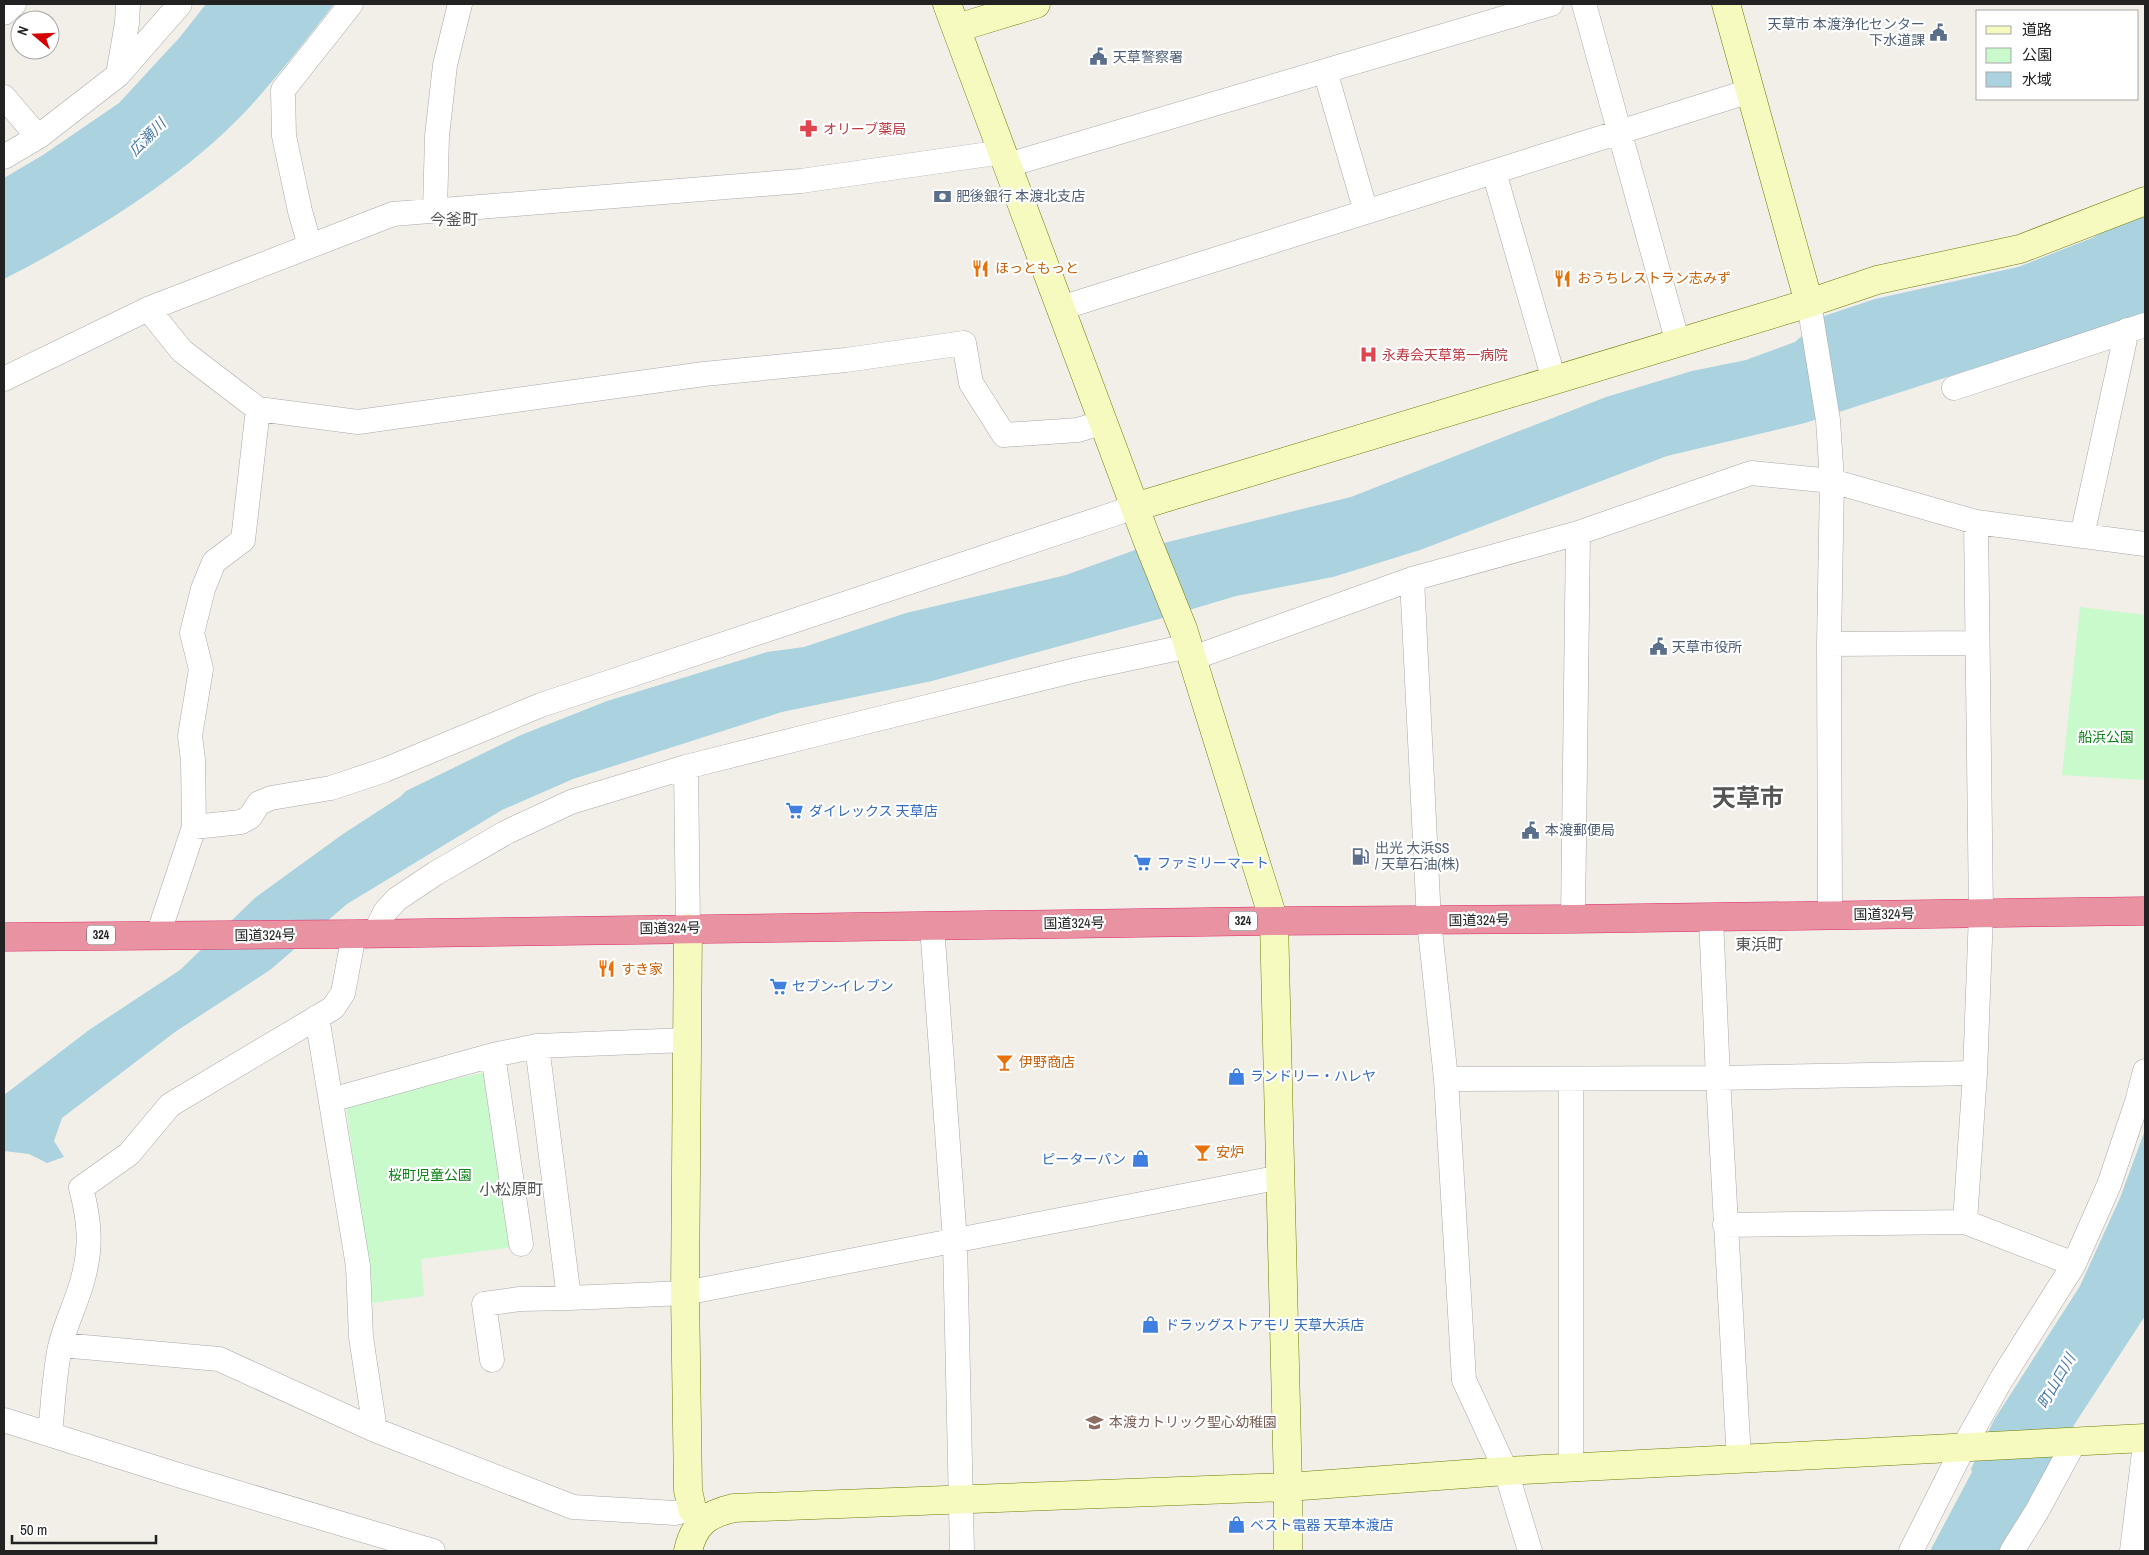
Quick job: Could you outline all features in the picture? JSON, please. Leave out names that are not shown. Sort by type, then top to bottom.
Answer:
[{"type":"highway","name":"国道324号","points":[[4,936],[198,936],[1274,921],[1573,920],[1981,912],[2145,911]]},
{"type":"street","points":[[4,13],[14,4]]},
{"type":"street","points":[[118,75],[127,23],[128,4]]},
{"type":"street","points":[[4,157],[38,137],[118,75],[180,4]]},
{"type":"street","points":[[310,246],[300,211],[284,136],[283,90],[351,4]]},
{"type":"street","points":[[435,210],[437,136],[445,64],[460,4]]},
{"type":"street","points":[[1036,4],[952,16],[1146,537],[1188,644],[1274,921],[1288,1551]]},
{"type":"street","points":[[4,379],[148,309],[393,214],[801,181],[1005,158],[1325,71],[1551,4]]},
{"type":"street","points":[[1584,4],[1678,343]]},
{"type":"street","points":[[1726,4],[1810,311],[1828,420],[1832,482],[1829,644],[1830,916]]},
{"type":"street","points":[[1325,71],[1366,212]]},
{"type":"street","points":[[1061,308],[1750,91]]},
{"type":"street","points":[[4,97],[38,137]]},
{"type":"street","points":[[1494,172],[1554,380]]},
{"type":"street","points":[[194,827],[241,822],[250,817],[260,803],[270,798],[331,788],[385,770],[540,705],[1135,507],[1678,343],[1810,311],[1877,280],[2020,249],[2145,201]]},
{"type":"street","points":[[148,309],[182,351],[258,409],[358,422],[704,374],[846,360],[964,343],[971,382],[1004,435],[1078,430],[1104,422]]},
{"type":"street","points":[[1954,388],[2136,327]]},
{"type":"street","points":[[2082,536],[2136,327]]},
{"type":"street","points":[[158,935],[194,827],[193,760],[190,736],[201,669],[192,633],[203,589],[214,562],[243,540],[258,409]]},
{"type":"street","points":[[50,1434],[55,1378],[61,1345],[83,1281],[90,1245],[89,1217],[81,1188],[130,1154],[170,1105],[333,1008],[343,993],[357,934],[385,912],[397,899],[436,873],[507,832],[571,802],[686,767],[1188,644],[1578,533],[1751,473],[1832,482],[1976,522],[2145,544]]},
{"type":"street","points":[[1965,1222],[1975,1073],[1981,912],[1976,522]]},
{"type":"street","points":[[1573,920],[1578,533]]},
{"type":"street","points":[[1412,579],[1429,921],[1446,1079],[1464,1380],[1506,1471],[1530,1551]]},
{"type":"street","points":[[1829,644],[1977,643]]},
{"type":"street","points":[[686,767],[688,928],[685,1293],[688,1490],[697,1515],[688,1551]]},
{"type":"street","points":[[1711,917],[1725,1226],[1739,1460]]},
{"type":"street","points":[[932,926],[956,1241],[962,1551]]},
{"type":"street","points":[[317,1017],[358,1266],[361,1337],[375,1430]]},
{"type":"street","points":[[331,1100],[493,1055],[537,1046],[687,1040]]},
{"type":"street","points":[[537,1046],[569,1298]]},
{"type":"street","points":[[493,1055],[520,1244]]},
{"type":"street","points":[[1911,1551],[1968,1446],[2001,1380],[2074,1264],[2109,1185],[2137,1102],[2145,1071]]},
{"type":"street","points":[[1446,1079],[1718,1078],[1975,1073]]},
{"type":"street","points":[[1571,1079],[1571,1468]]},
{"type":"street","points":[[492,1360],[484,1304],[520,1299],[685,1293],[1281,1177]]},
{"type":"street","points":[[1725,1226],[1965,1222],[2074,1264]]},
{"type":"street","points":[[61,1345],[219,1359],[375,1430],[573,1507],[697,1515],[734,1508],[1288,1487],[1506,1471],[2145,1438]]},
{"type":"street","points":[[4,1420],[386,1544],[433,1551]]},
{"type":"street","points":[[2012,1551],[2037,1511],[2072,1442]]},
{"type":"street","points":[[2132,1551],[2145,1444]]},
{"type":"green space","name":"船浜公園","points":[[2080,607],[2145,615],[2145,780],[2062,775]]},
{"type":"green space","name":"桜町児童公園","points":[[490,1071],[514,1247],[421,1259],[424,1296],[371,1303],[346,1104]]},
{"type":"water","name":"広瀬川","points":[[206,4],[334,4],[256,100],[219,138],[162,184],[99,226],[4,279],[4,178],[43,155],[119,103],[180,37]]},
{"type":"water","points":[[2145,209],[2145,313],[1805,423],[1667,456],[1420,550],[1333,577],[1236,596],[932,681],[782,712],[573,779],[502,810],[347,904],[270,970],[175,1032],[62,1118],[54,1141],[64,1157],[47,1163],[29,1154],[4,1151],[4,1095],[89,1030],[180,970],[256,897],[343,834],[400,797],[406,791],[521,735],[607,701],[767,652],[804,647],[906,613],[1066,575],[1135,550],[1351,497],[1606,397],[1692,371],[1746,360],[1795,342],[1824,316],[1875,299],[2018,267],[2092,238]]},
{"type":"water","name":"町山口川","points":[[2145,1130],[2145,1316],[2076,1422],[2000,1551],[1930,1551],[1972,1472],[1971,1469],[1994,1420],[2080,1286],[2120,1198]]},
{"type":"place","name":"天草市 本渡浄化センター 下水道課","points":[[1939,32]]},
{"type":"place","name":"天草警察署","points":[[1099,57]]},
{"type":"place","name":"オリーブ薬局","points":[[809,129]]},
{"type":"place","name":"肥後銀行 本渡北支店","points":[[942,196]]},
{"type":"place","name":"ほっともっと","points":[[981,268]]},
{"type":"place","name":"おうちレストラン志みず","points":[[1563,278]]},
{"type":"place","name":"永寿会天草第一病院","points":[[1368,355]]},
{"type":"place","name":"天草市役所","points":[[1658,647]]},
{"type":"place","name":"ダイレックス 天草店","points":[[795,811]]},
{"type":"place","name":"本渡郵便局","points":[[1531,830]]},
{"type":"place","name":"出光 大浜SS / 天草石油(株)","points":[[1361,856]]},
{"type":"place","name":"ファミリーマート","points":[[1143,863]]},
{"type":"place","name":"すき家","points":[[607,969]]},
{"type":"place","name":"セブン-イレブン","points":[[778,986]]},
{"type":"place","name":"伊野商店","points":[[1005,1062]]},
{"type":"place","name":"ランドリー・ハレヤ","points":[[1236,1076]]},
{"type":"place","name":"安炉","points":[[1202,1152]]},
{"type":"place","name":"ピーターパン","points":[[1140,1159]]},
{"type":"place","name":"ドラッグストアモリ 天草大浜店","points":[[1151,1325]]},
{"type":"place","name":"本渡カトリック聖心幼稚園","points":[[1095,1422]]},
{"type":"place","name":"ベスト電器 天草本渡店","points":[[1236,1525]]},
{"type":"district","name":"今釜町","points":[[454,219]]},
{"type":"district","name":"天草市","points":[[1748,797]]},
{"type":"district","name":"東浜町","points":[[1759,944]]},
{"type":"district","name":"小松原町","points":[[511,1189]]}]
